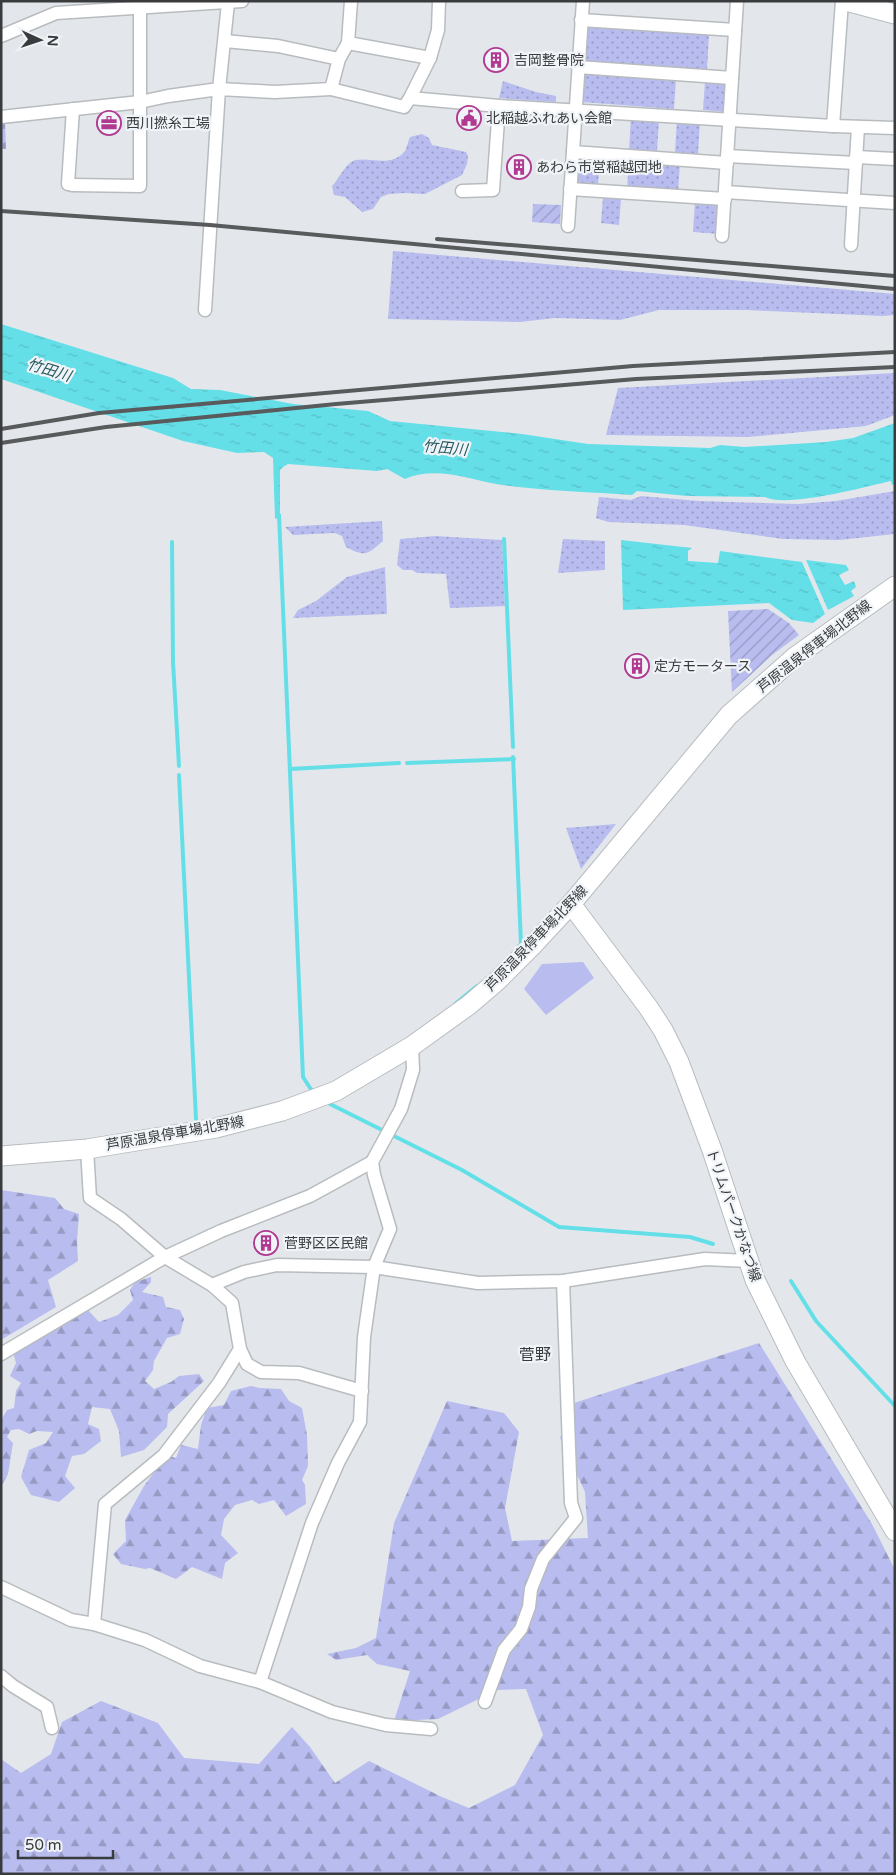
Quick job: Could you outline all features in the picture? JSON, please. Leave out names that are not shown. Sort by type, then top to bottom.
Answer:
[{"type":"main road","points":[[846,1],[895,14]]},
{"type":"main road","name":"芦原温泉停車場北野線","points":[[1,1156],[87,1149],[216,1128],[282,1111],[336,1090],[412,1046],[497,981],[571,904],[729,715],[796,656],[895,586]]},
{"type":"main road","name":"トリムパークかなづ線","points":[[571,904],[663,1030],[679,1062],[712,1150],[755,1280],[795,1361],[895,1531]]},
{"type":"street","points":[[1,36],[56,13],[118,5],[140,8],[242,1]]},
{"type":"street","points":[[331,90],[338,59],[348,43],[351,1]]},
{"type":"street","points":[[1,117],[140,102],[168,96],[220,90],[275,92],[331,90],[404,107],[430,58],[438,30],[439,1]]},
{"type":"street","points":[[568,226],[583,1]]},
{"type":"street","points":[[722,236],[737,1]]},
{"type":"street","points":[[833,126],[842,1]]},
{"type":"street","points":[[205,310],[228,3]]},
{"type":"street","points":[[73,109],[70,184],[140,186],[140,8]]},
{"type":"street","points":[[581,20],[735,30]]},
{"type":"street","points":[[225,41],[278,46],[338,59]]},
{"type":"street","points":[[348,43],[430,58]]},
{"type":"street","points":[[578,67],[732,78]]},
{"type":"street","points":[[410,98],[499,106],[895,128]]},
{"type":"street","points":[[462,191],[493,190],[499,106]]},
{"type":"street","points":[[851,245],[858,127]]},
{"type":"street","points":[[573,152],[727,159],[856,160],[894,155]]},
{"type":"street","points":[[570,190],[895,203]]},
{"type":"street","points":[[1,1354],[165,1257],[221,1231],[310,1196],[372,1162],[401,1109],[412,1070],[412,1046]]},
{"type":"street","points":[[87,1149],[90,1198],[121,1220],[165,1257],[212,1285],[232,1303],[240,1349],[247,1364],[262,1372],[299,1373],[362,1391]]},
{"type":"street","points":[[260,1682],[312,1523],[338,1463],[360,1422],[364,1337],[374,1267],[390,1229],[372,1162]]},
{"type":"street","points":[[212,1285],[244,1272],[277,1265],[374,1267],[478,1282],[563,1282],[705,1259],[748,1261]]},
{"type":"street","points":[[485,1702],[504,1650],[521,1629],[529,1607],[530,1589],[543,1559],[576,1518],[571,1503],[569,1400],[563,1282]]},
{"type":"street","points":[[94,1624],[106,1504],[164,1454],[219,1383],[240,1349]]},
{"type":"street","points":[[1,1587],[71,1620],[94,1624],[145,1640],[200,1666],[260,1682],[332,1712],[386,1725],[431,1729]]},
{"type":"street","points":[[1,1676],[13,1686],[47,1707],[52,1728]]},
{"type":"green space","points":[[588,25],[709,33],[707,70],[586,62]]},
{"type":"green space","points":[[584,72],[676,78],[674,109],[582,102]]},
{"type":"green space","points":[[503,81],[536,92],[556,96],[556,102],[499,98]]},
{"type":"green space","points":[[705,82],[728,83],[726,112],[703,110]]},
{"type":"green space","points":[[631,116],[659,118],[657,152],[629,151]]},
{"type":"green space","points":[[677,119],[700,120],[698,155],[675,153]]},
{"type":"green space","points":[[1,123],[5,123],[6,149],[1,149]]},
{"type":"green space","points":[[422,134],[429,138],[432,145],[466,152],[468,156],[467,164],[462,175],[425,194],[389,194],[381,197],[373,209],[362,212],[345,197],[334,195],[332,186],[352,161],[362,159],[388,161],[394,159],[405,151],[410,137]]},
{"type":"green space","points":[[579,156],[600,158],[598,185],[576,183]]},
{"type":"green space","points":[[629,160],[680,163],[678,192],[627,189]]},
{"type":"green space","points":[[603,197],[621,199],[619,225],[601,223]]},
{"type":"green space","points":[[695,201],[721,203],[719,234],[693,232]]},
{"type":"green space","points":[[533,204],[561,205],[560,224],[532,222]]},
{"type":"green space","points":[[393,251],[895,294],[895,315],[745,310],[659,310],[620,320],[555,318],[520,322],[388,319]]},
{"type":"green space","points":[[895,373],[895,415],[866,426],[748,437],[606,435],[618,388]]},
{"type":"green space","points":[[895,491],[895,534],[839,540],[783,539],[684,525],[608,522],[596,518],[599,497],[631,500],[641,496],[699,501],[798,504],[836,501]]},
{"type":"green space","points":[[382,521],[383,541],[366,553],[346,547],[342,536],[335,533],[293,535],[285,527]]},
{"type":"green space","points":[[435,536],[502,540],[505,606],[450,608],[446,574],[417,573],[412,570],[403,570],[397,565],[400,539]]},
{"type":"green space","points":[[563,539],[605,541],[605,570],[558,573]]},
{"type":"green space","points":[[385,567],[387,614],[293,618],[298,610],[316,601],[347,577]]},
{"type":"green space","points":[[768,609],[789,623],[799,635],[772,655],[732,692],[728,611]]},
{"type":"green space","points":[[616,824],[581,869],[566,828]]},
{"type":"green space","points":[[583,962],[594,978],[546,1015],[524,989],[542,964]]},
{"type":"green space","points":[[1,1190],[55,1198],[64,1209],[79,1214],[78,1261],[48,1280],[56,1307],[1,1340]]},
{"type":"green space","points":[[151,1277],[151,1282],[142,1292],[163,1297],[166,1307],[180,1310],[184,1319],[180,1334],[167,1338],[154,1361],[153,1370],[145,1381],[154,1389],[171,1382],[179,1376],[199,1374],[204,1381],[168,1414],[167,1427],[144,1450],[121,1457],[119,1431],[110,1409],[92,1407],[88,1424],[99,1429],[101,1441],[84,1454],[72,1456],[65,1476],[75,1488],[59,1502],[31,1495],[21,1477],[29,1450],[46,1443],[53,1432],[37,1431],[29,1434],[19,1429],[11,1430],[7,1437],[13,1443],[8,1474],[1,1487],[1,1420],[7,1410],[14,1408],[16,1391],[21,1383],[10,1376],[16,1363],[13,1352],[86,1308],[99,1322],[118,1315],[133,1300],[130,1290],[135,1282]]},
{"type":"green space","points":[[759,1343],[872,1524],[895,1570],[895,1874],[1,1874],[1,1759],[21,1773],[51,1754],[62,1722],[101,1701],[158,1723],[184,1758],[259,1764],[292,1727],[310,1747],[335,1783],[369,1761],[442,1797],[469,1808],[515,1785],[543,1735],[526,1689],[497,1690],[438,1719],[394,1721],[410,1671],[377,1664],[367,1655],[336,1660],[327,1654],[356,1648],[376,1638],[394,1523],[447,1401],[504,1413],[519,1432],[505,1508],[512,1541],[588,1538],[585,1492],[560,1438],[571,1404]]},
{"type":"green space","points":[[251,1386],[281,1389],[289,1401],[302,1408],[307,1435],[308,1466],[302,1480],[305,1485],[306,1504],[286,1516],[274,1500],[259,1504],[252,1500],[235,1505],[224,1519],[221,1535],[238,1553],[225,1563],[222,1579],[192,1567],[176,1579],[150,1568],[145,1569],[121,1564],[113,1554],[126,1541],[125,1520],[144,1486],[169,1456],[176,1458],[181,1445],[198,1449],[201,1425],[207,1408],[224,1405],[231,1391]]},
{"type":"water","name":"竹田川","points":[[1,324],[173,378],[191,389],[220,390],[293,404],[368,411],[390,421],[522,434],[588,444],[710,448],[720,445],[744,447],[826,442],[853,438],[895,423],[895,484],[892,485],[891,481],[845,492],[791,500],[776,500],[765,497],[687,496],[637,491],[632,495],[551,490],[502,485],[441,473],[417,475],[405,479],[387,469],[377,471],[288,464],[280,470],[280,517],[275,519],[273,458],[264,452],[237,453],[183,441],[1,379]]},
{"type":"water","points":[[621,540],[692,548],[688,551],[688,561],[718,563],[720,551],[802,562],[825,614],[813,623],[792,620],[769,603],[623,610]]},
{"type":"water","points":[[806,560],[846,565],[849,570],[839,575],[845,585],[854,581],[856,587],[851,591],[854,596],[828,610]]},
{"type":"waterway","points":[[279,515],[303,1077],[314,1094]]},
{"type":"waterway","points":[[504,539],[513,747]]},
{"type":"waterway","points":[[172,542],[173,662],[179,766]]},
{"type":"waterway","points":[[513,757],[521,944],[518,947]]},
{"type":"waterway","points":[[407,763],[514,759]]},
{"type":"waterway","points":[[290,769],[399,763]]},
{"type":"waterway","points":[[179,775],[196,1119]]},
{"type":"waterway","points":[[455,1004],[477,986]]},
{"type":"waterway","points":[[326,1102],[462,1170],[559,1227],[690,1237],[713,1244]]},
{"type":"waterway","points":[[791,1281],[816,1321],[895,1406]]},
{"type":"railway","points":[[1,211],[210,225],[895,289]]},
{"type":"railway","points":[[437,239],[895,276]]},
{"type":"railway","points":[[1,429],[99,413],[633,366],[895,352]]},
{"type":"railway","points":[[1,443],[106,427],[336,404],[636,379],[895,367]]},
{"type":"place","name":"吉岡整骨院","points":[[496,60]]},
{"type":"place","name":"北稲越ふれあい会館","points":[[469,118]]},
{"type":"place","name":"西川撚糸工場","points":[[109,123]]},
{"type":"place","name":"あわら市営稲越団地","points":[[519,167]]},
{"type":"place","name":"定方モータース","points":[[637,666]]},
{"type":"place","name":"菅野区区民館","points":[[266,1243]]},
{"type":"district","name":"菅野","points":[[535,1354]]}]
